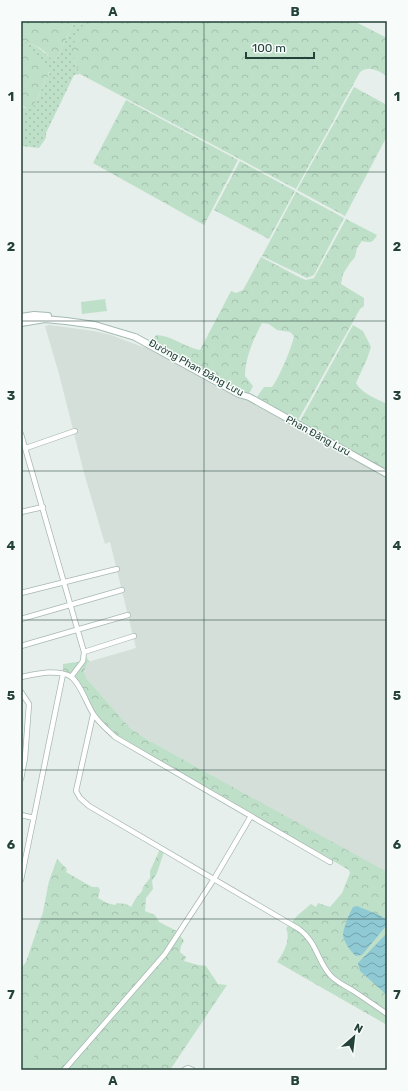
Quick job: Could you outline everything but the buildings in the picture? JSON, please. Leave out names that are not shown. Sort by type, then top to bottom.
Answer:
[{"type":"street","name":"Đường Phan Đăng Lưu","points":[[21,317],[34,315],[56,319]]},
{"type":"street","name":"Đường Phan Đăng Lưu","points":[[21,323],[56,319],[80,319],[118,327],[172,354],[249,397]]},
{"type":"street","name":"Phan Đăng Lưu","points":[[249,397],[387,474]]},
{"type":"street","points":[[26,448],[75,432]]},
{"type":"street","points":[[21,434],[84,652],[83,661],[71,677]]},
{"type":"street","points":[[21,512],[43,507]]},
{"type":"street","points":[[21,593],[117,569]]},
{"type":"street","points":[[21,619],[122,590]]},
{"type":"street","points":[[21,646],[128,615]]},
{"type":"street","points":[[84,652],[134,636]]},
{"type":"street","points":[[21,676],[45,673],[63,674],[71,677],[76,683],[93,715],[115,737],[330,862]]},
{"type":"street","points":[[21,880],[63,674]]},
{"type":"street","points":[[21,692],[28,704],[25,758],[21,779]]},
{"type":"street","points":[[93,715],[76,791],[80,798],[89,806],[286,920],[306,935],[312,942],[322,962],[338,982],[387,1014]]},
{"type":"street","points":[[21,821],[22,815],[34,818]]},
{"type":"street","points":[[64,1070],[165,954],[214,879],[251,816]]},
{"type":"street","points":[[184,1070],[188,1068],[193,1070]]},
{"type":"shaded area","points":[[49,325],[94,331],[156,350],[387,477],[387,873],[148,740],[130,728],[87,679],[84,673],[88,662],[136,648],[110,542],[105,544],[84,473],[59,374],[45,326]]},
{"type":"green space","points":[[21,21],[75,21],[55,61],[40,48],[21,41]]},
{"type":"green space","points":[[75,21],[85,21],[74,60],[80,74],[74,75],[46,133],[46,138],[39,148],[21,146],[21,106],[25,108],[37,99],[50,72],[26,49],[21,49],[21,41],[36,46],[55,61]]},
{"type":"green space","points":[[85,21],[354,21],[387,38],[387,76],[371,69],[360,72],[296,189],[80,74],[71,49]]},
{"type":"green space","points":[[21,49],[26,49],[50,69],[32,109],[21,106]]},
{"type":"green space","points":[[354,87],[387,105],[387,136],[345,216],[297,190]]},
{"type":"green space","points":[[126,100],[238,160],[204,225],[93,163]]},
{"type":"green space","points":[[240,161],[295,191],[269,239],[214,210]]},
{"type":"green space","points":[[296,192],[344,218],[314,275],[307,278],[262,256]]},
{"type":"green space","points":[[346,219],[377,235],[371,242],[362,241],[357,248],[355,257],[343,274],[341,284],[364,298],[364,306],[360,309],[297,422],[256,398],[264,387],[272,387],[278,377],[293,341],[294,336],[290,332],[277,330],[269,324],[262,323],[248,355],[245,369],[245,376],[253,386],[249,394],[153,343],[156,335],[168,337],[188,347],[200,350],[231,291],[236,293],[243,290],[261,257],[306,280],[314,278]]},
{"type":"green space","points":[[105,299],[107,311],[82,314],[81,302]]},
{"type":"green space","points":[[353,325],[363,331],[371,347],[356,383],[365,393],[387,404],[387,471],[299,423]]},
{"type":"green space","points":[[86,657],[90,662],[88,662],[84,672],[87,679],[130,728],[148,740],[387,872],[387,1025],[277,962],[287,941],[288,937],[286,928],[311,904],[316,907],[318,903],[330,907],[342,893],[350,873],[349,870],[116,736],[95,714],[78,682],[63,672],[63,664],[77,662],[84,663]]},
{"type":"green space","points":[[160,849],[164,852],[157,873],[152,881],[153,889],[146,898],[145,911],[155,915],[159,922],[177,931],[184,941],[180,952],[186,957],[184,961],[206,966],[218,984],[227,985],[170,1070],[21,1070],[21,966],[23,966],[26,962],[43,912],[49,881],[57,859],[67,869],[66,872],[92,887],[98,887],[100,890],[98,898],[107,903],[115,905],[117,903],[126,904],[131,907],[150,878],[150,871]]},
{"type":"green space","points":[[26,1041],[39,1048],[26,1070],[21,1070],[21,1050]]},
{"type":"green space","points":[[43,1051],[56,1059],[49,1070],[32,1070]]},
{"type":"water","points":[[357,906],[387,920],[387,925],[362,955],[356,956],[344,940],[343,934],[351,910],[353,907]]},
{"type":"water","points":[[387,933],[387,995],[360,971],[358,963]]}]
